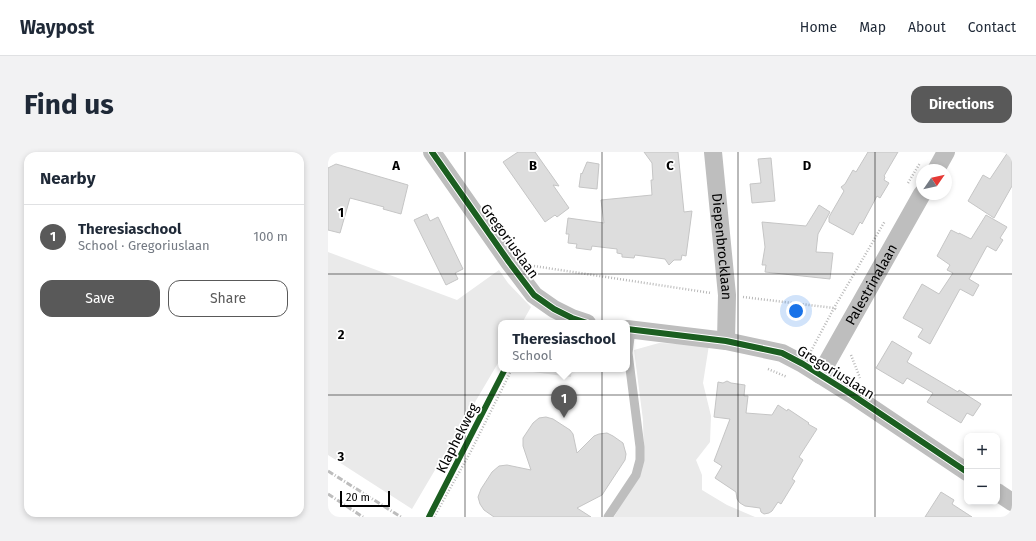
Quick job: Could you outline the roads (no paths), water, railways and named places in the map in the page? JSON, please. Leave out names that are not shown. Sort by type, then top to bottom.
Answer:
[{"type":"street","name":"Gregoriuslaan","points":[[432,152],[534,295],[554,309],[578,320]]},
{"type":"street","name":"Diepenbrocklaan","points":[[713,152],[727,295],[726,341]]},
{"type":"street","points":[[939,164],[946,152]]},
{"type":"street","name":"Palestrinalaan","points":[[820,376],[919,200]]},
{"type":"street","name":"Gregoriuslaan","points":[[630,330],[726,341],[782,353],[803,364],[851,394],[964,470]]},
{"type":"street","points":[[1000,494],[1012,502]]},
{"type":"lane","points":[[608,517],[636,474],[640,460],[640,447],[630,369]]},
{"type":"railway","points":[[328,471],[401,517]]},
{"type":"railway","points":[[328,494],[363,517]]},
{"type":"place","name":"Theresiaschool","points":[[564,418]]}]
